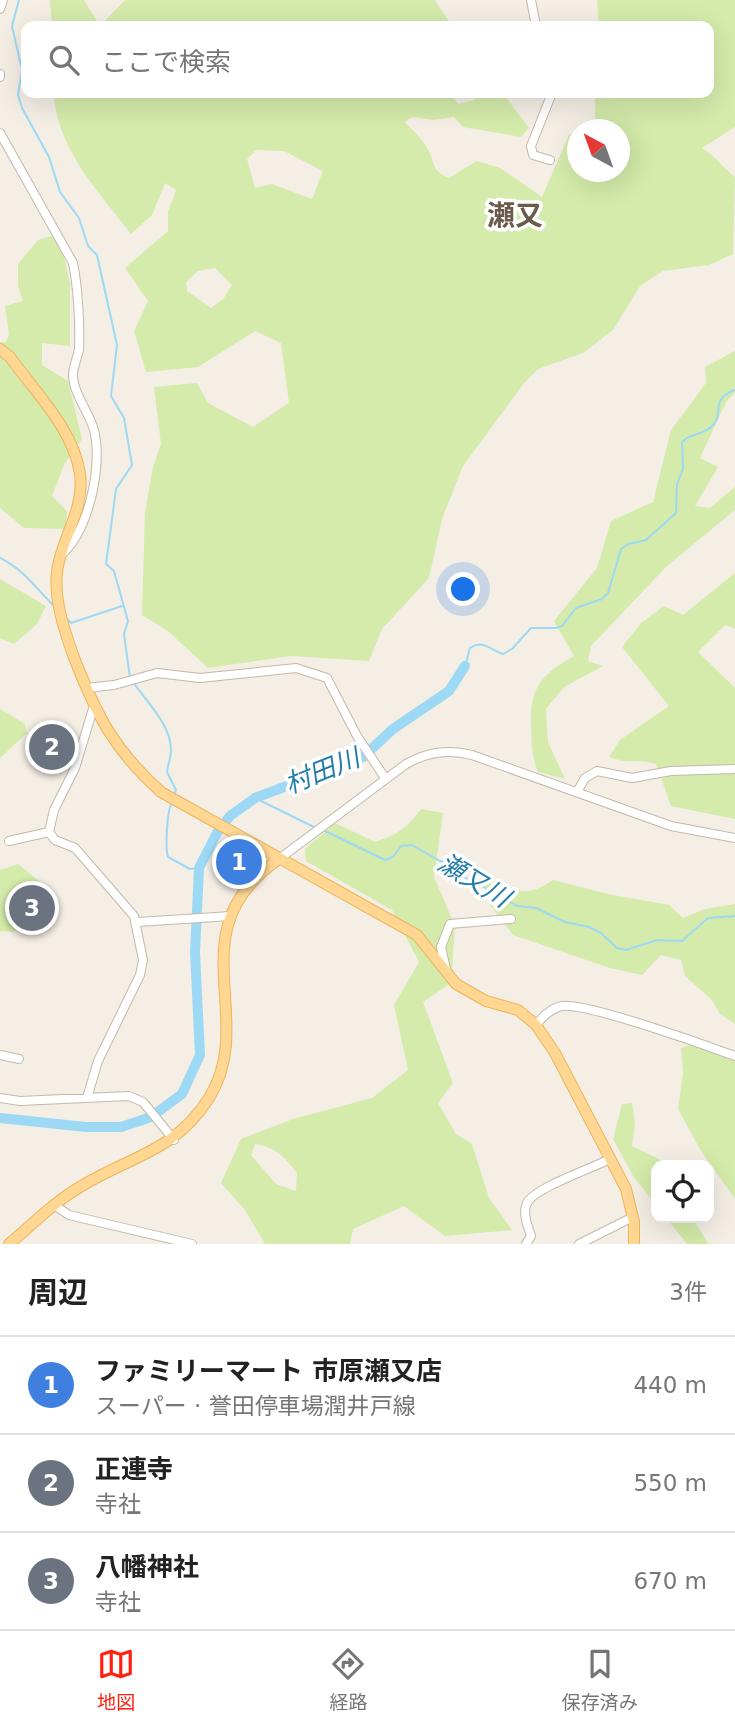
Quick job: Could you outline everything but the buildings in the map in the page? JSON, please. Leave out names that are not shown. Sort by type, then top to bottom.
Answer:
[{"type":"main road","points":[[0,349],[10,357],[67,436],[78,462],[80,498],[57,573],[59,605],[67,640],[93,709],[127,758],[161,792],[422,939],[447,975],[470,994],[518,1010],[536,1025],[555,1053],[626,1189],[633,1217],[634,1244]]},
{"type":"main road","points":[[9,1244],[54,1205],[91,1180],[174,1140],[200,1113],[222,1069],[226,1032],[221,962],[224,940],[232,916],[252,880],[279,859]]},
{"type":"street","points":[[0,9],[3,0]]},
{"type":"street","points":[[531,0],[535,21]]},
{"type":"street","points":[[550,98],[531,146],[533,155],[550,160]]},
{"type":"street","points":[[0,133],[73,263],[76,282],[79,349],[73,375],[95,432],[95,468],[89,508],[83,525],[74,545],[61,556]]},
{"type":"street","points":[[86,688],[114,685],[157,673],[200,678],[296,668],[327,678],[357,736],[385,779]]},
{"type":"street","points":[[87,1098],[98,1061],[140,975],[143,960],[138,922],[124,901],[75,848],[55,840],[49,832],[54,810],[75,768],[93,709]]},
{"type":"street","points":[[279,859],[385,779],[426,754],[457,752],[671,826],[735,838]]},
{"type":"street","points":[[577,792],[585,778],[597,771],[606,770],[632,778],[671,771],[735,769]]},
{"type":"street","points":[[9,841],[49,832]]},
{"type":"street","points":[[138,922],[232,916]]},
{"type":"street","points":[[447,975],[441,947],[450,924],[511,919]]},
{"type":"street","points":[[536,1025],[552,1010],[575,1007],[692,1039],[735,1056]]},
{"type":"street","points":[[0,1055],[19,1059]]},
{"type":"street","points":[[0,1098],[20,1101],[129,1096],[143,1102],[174,1140]]},
{"type":"street","points":[[526,1244],[531,1236],[524,1213],[530,1199],[540,1190],[610,1159]]},
{"type":"street","points":[[54,1205],[69,1215],[190,1244]]},
{"type":"street","points":[[579,1244],[633,1217]]},
{"type":"green space","points":[[50,0],[84,0],[97,21],[52,21]]},
{"type":"green space","points":[[125,0],[435,0],[449,21],[105,21]]},
{"type":"green space","points":[[597,0],[735,0],[735,127],[702,148],[735,177],[733,254],[709,265],[663,271],[640,286],[613,330],[583,353],[538,369],[524,383],[463,466],[442,519],[429,578],[382,629],[369,661],[290,656],[208,668],[168,631],[142,615],[145,512],[153,467],[161,444],[154,387],[197,383],[208,403],[253,427],[289,403],[281,343],[255,331],[198,367],[146,372],[134,331],[148,301],[125,268],[168,231],[168,212],[176,190],[165,183],[152,215],[131,234],[71,151],[62,132],[55,98],[453,98],[458,104],[475,98],[507,98],[529,128],[521,137],[463,127],[454,117],[434,120],[412,117],[405,122],[422,141],[436,169],[443,175],[449,178],[477,161],[500,168],[542,197],[567,140],[567,182],[630,182],[630,119],[595,119],[595,98],[714,98],[714,21],[599,21]],"holes":[[[256,150],[284,151],[323,171],[312,199],[272,184],[255,188],[247,159]],[[215,268],[232,285],[224,298],[211,308],[187,291],[186,282],[198,271]]]},
{"type":"green space","points":[[59,234],[70,284],[70,346],[42,343],[42,365],[68,381],[82,439],[64,465],[52,496],[67,511],[66,529],[24,528],[0,508],[0,342],[6,342],[9,334],[5,306],[23,301],[18,286],[18,264],[38,240]]},
{"type":"green space","points":[[735,351],[735,392],[726,402],[700,458],[718,467],[695,506],[710,508],[735,487],[735,510],[667,566],[591,646],[588,661],[603,666],[564,687],[546,709],[548,742],[565,779],[538,772],[533,756],[531,729],[535,693],[545,677],[574,656],[554,621],[597,568],[611,521],[653,502],[671,430],[706,383],[705,367]]},
{"type":"green space","points":[[735,573],[735,629],[725,625],[698,652],[735,688],[735,819],[671,806],[656,764],[609,757],[620,740],[669,706],[622,647],[641,623],[664,606],[683,615]]},
{"type":"green space","points":[[0,579],[46,606],[37,624],[14,644],[0,638]]},
{"type":"green space","points":[[0,709],[25,724],[27,733],[0,758]]},
{"type":"green space","points":[[421,809],[443,813],[434,877],[455,926],[451,983],[423,1002],[453,1083],[438,1103],[456,1134],[472,1144],[489,1198],[512,1230],[445,1236],[404,1206],[353,1229],[350,1244],[265,1244],[245,1210],[221,1183],[241,1139],[293,1119],[372,1098],[408,1070],[394,1005],[419,962],[392,910],[306,861],[305,849],[335,823],[375,842],[390,837]],"holes":[[[255,1144],[268,1148],[288,1162],[297,1173],[296,1191],[276,1184],[251,1155]]]},
{"type":"green space","points":[[18,864],[40,882],[50,905],[13,932],[0,931],[0,870]]},
{"type":"green space","points":[[482,873],[517,890],[533,890],[553,880],[669,905],[683,918],[705,909],[735,904],[735,1024],[720,1014],[711,999],[685,976],[681,960],[661,955],[642,975],[610,968],[513,935],[490,905]]},
{"type":"green space","points":[[701,1041],[735,1059],[735,1199],[714,1169],[714,1160],[707,1160],[701,1151],[678,1109],[683,1073],[681,1048]]},
{"type":"green space","points":[[632,1103],[635,1123],[632,1146],[661,1160],[651,1160],[651,1199],[633,1176],[613,1139],[622,1104]]},
{"type":"green space","points":[[670,1223],[695,1223],[709,1244],[687,1244]]},
{"type":"waterway","points":[[19,0],[12,26],[21,66]]},
{"type":"waterway","points":[[21,76],[18,95],[22,108],[49,157],[60,192],[79,218],[88,246],[97,255],[117,345],[111,396],[124,418],[132,465],[116,489],[106,564],[114,571],[128,621],[124,634],[130,678]]},
{"type":"waterway","name":"村田川","points":[[465,666],[470,648],[483,645],[503,654],[512,649],[531,628],[562,626],[576,608],[602,599],[608,593],[621,549],[628,544],[646,540],[676,513],[677,484],[683,469],[682,442],[712,426],[722,398],[735,390]]},
{"type":"waterway","points":[[0,558],[23,573],[53,605]]},
{"type":"waterway","points":[[67,619],[71,623],[122,606]]},
{"type":"waterway","name":"村田川","points":[[0,1118],[86,1127],[121,1127],[151,1117],[182,1094],[200,1055],[195,952],[199,868],[217,833],[230,816],[255,798],[363,757],[393,729],[449,691],[465,666]]},
{"type":"waterway","points":[[133,682],[167,732],[171,750],[167,772],[176,790],[174,795]]},
{"type":"waterway","name":"瀬又川","points":[[255,798],[314,827]]},
{"type":"waterway","points":[[171,804],[167,831],[168,857],[190,869],[199,868]]},
{"type":"waterway","name":"瀬又川","points":[[323,830],[385,860],[393,857],[401,846],[412,845],[440,861],[455,865],[470,883],[479,884],[517,906],[536,908],[565,922],[589,927],[601,933],[617,948],[626,950],[657,940],[682,941],[708,918],[735,916]]},
{"type":"place","name":"正連寺","points":[[52,747]]},
{"type":"place","name":"ファミリーマート 市原瀬又店","points":[[239,862]]},
{"type":"place","name":"八幡神社","points":[[32,908]]},
{"type":"district","name":"瀬又","points":[[515,215]]}]
